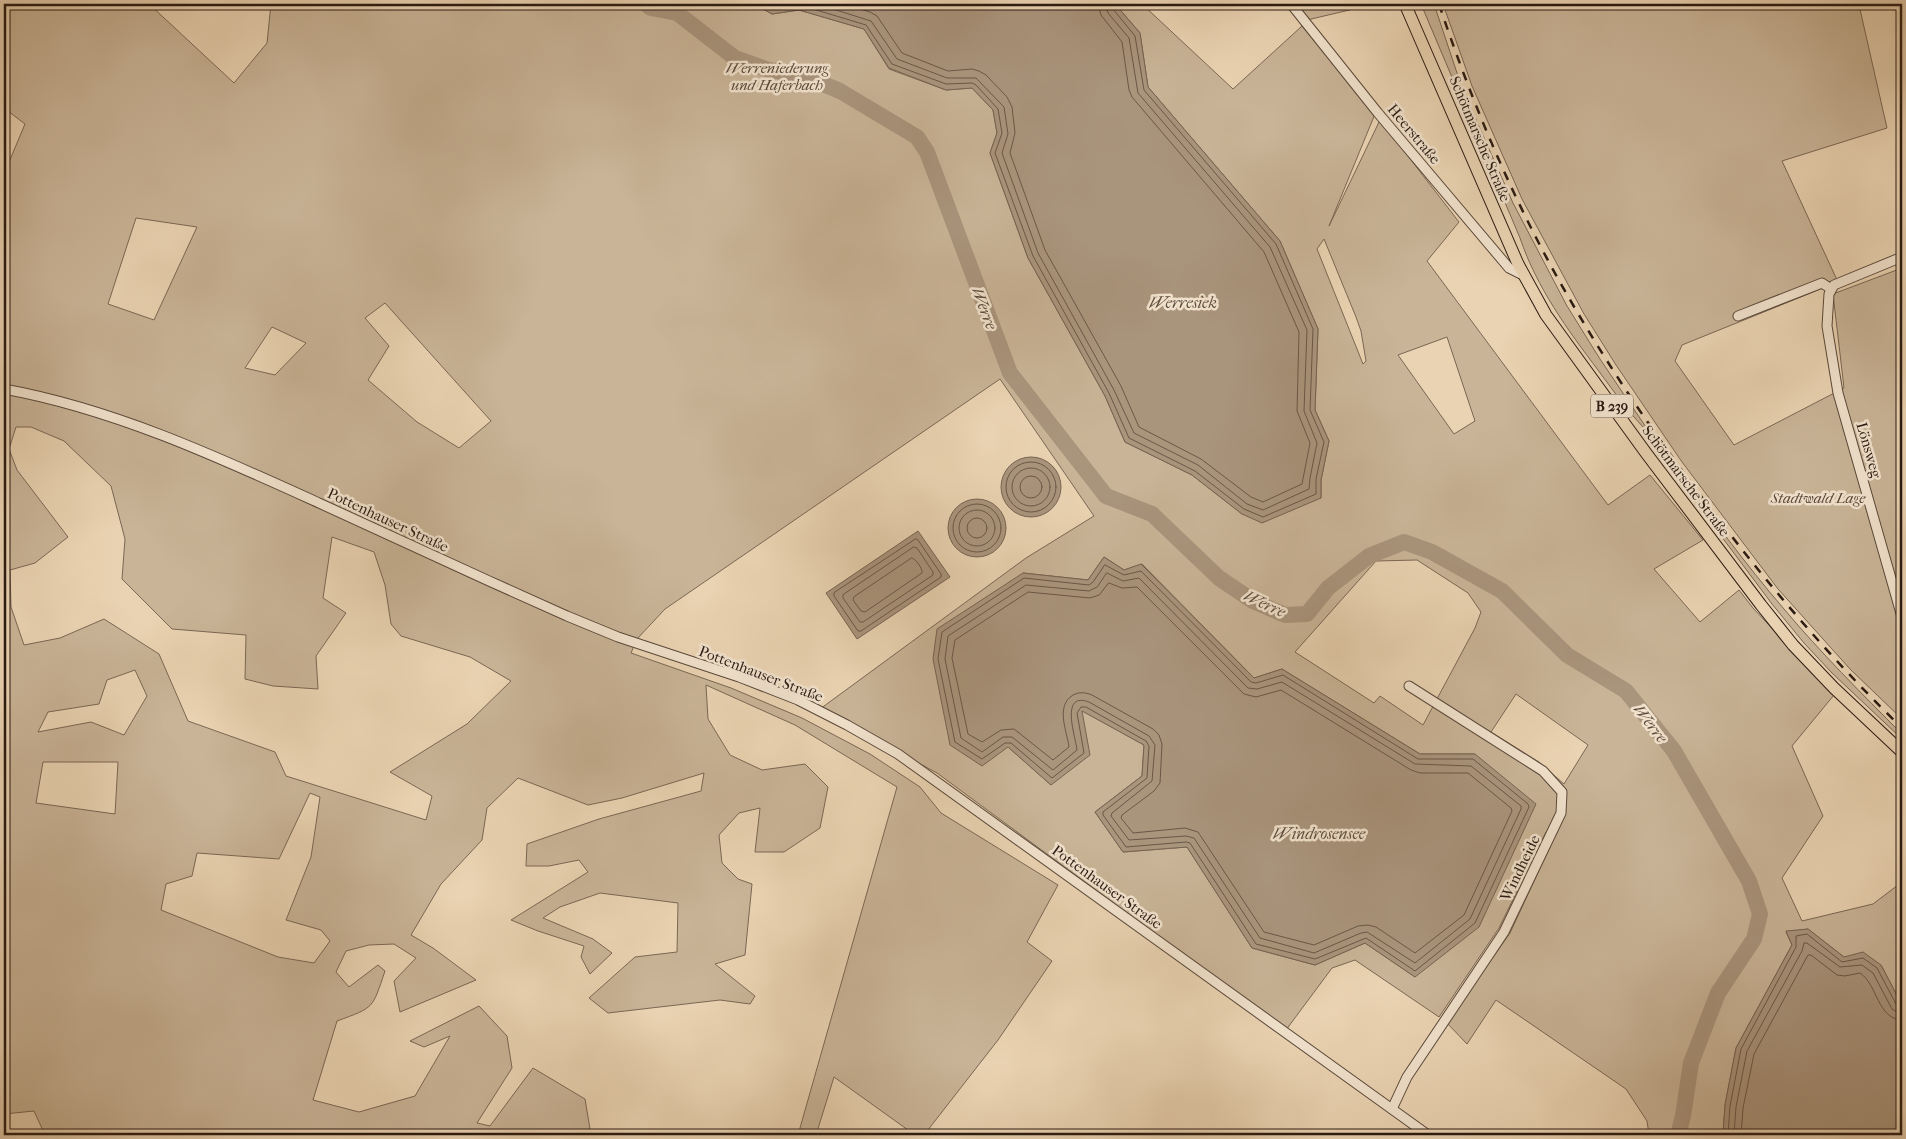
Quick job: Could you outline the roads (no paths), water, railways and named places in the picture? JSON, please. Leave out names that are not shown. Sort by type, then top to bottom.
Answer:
[{"type":"main road","name":"Schötmarsche Straße","points":[[1405,4],[1524,275],[1546,315],[1576,358],[1793,645],[1834,688],[1902,752]]},
{"type":"street","name":"Heerstraße","points":[[1291,4],[1378,113],[1509,268],[1524,275]]},
{"type":"street","points":[[1738,316],[1822,284],[1831,288],[1834,285],[1902,257]]},
{"type":"street","name":"Lönsweg","points":[[1831,288],[1826,326],[1838,393],[1902,618]]},
{"type":"street","name":"Pottenhauser Straße","points":[[4,389],[33,394],[96,412],[226,460],[567,616],[618,637],[739,677],[798,700],[847,725],[898,754],[1428,1135]]},
{"type":"street","name":"Windheide","points":[[1392,1110],[1407,1076],[1504,932],[1562,813],[1562,792],[1543,771],[1409,686]]},
{"type":"water","name":"Werresiek","points":[[754,4],[1115,4],[1140,33],[1148,87],[1280,241],[1318,329],[1315,410],[1329,441],[1321,480],[1321,498],[1262,523],[1242,514],[1192,475],[1125,442],[1105,396],[1028,258],[990,153],[997,133],[993,110],[972,88],[946,90],[889,68],[864,29],[799,10],[772,14]]},
{"type":"water","points":[[1025,457],[1037,457],[1048,462],[1056,470],[1061,481],[1059,499],[1048,512],[1037,517],[1025,517],[1014,512],[1006,504],[1001,493],[1001,481],[1006,470],[1014,462]]},
{"type":"water","points":[[971,499],[983,499],[998,507],[1006,522],[1006,534],[998,549],[983,557],[971,557],[956,549],[948,534],[948,522],[956,507]]},
{"type":"water","points":[[918,531],[950,577],[857,639],[826,593]]},
{"type":"water","name":"Windrosensee","points":[[1104,557],[1124,570],[1141,564],[1254,678],[1282,669],[1420,754],[1475,754],[1536,804],[1479,927],[1415,977],[1365,943],[1315,965],[1252,948],[1187,847],[1123,852],[1095,812],[1142,776],[1144,745],[1082,711],[1090,755],[1051,785],[1008,747],[982,766],[950,745],[933,659],[937,629],[1023,573],[1088,580]]},
{"type":"water","points":[[1808,929],[1844,957],[1863,952],[1881,965],[1902,1005],[1902,1135],[1723,1135],[1725,1105],[1736,1048],[1792,945],[1786,931]]},
{"type":"waterway","name":"Werre","points":[[646,4],[651,8],[677,13],[735,58],[769,70],[799,74],[840,91],[917,137],[927,152],[1010,373],[1106,496],[1152,514],[1219,578],[1253,601],[1285,615],[1307,614],[1328,588],[1369,556],[1404,542],[1432,552],[1502,591],[1567,655],[1626,691],[1674,751],[1749,881],[1760,914],[1754,939],[1718,993],[1691,1063],[1683,1116],[1678,1135]]},
{"type":"railway","points":[[1439,4],[1466,80],[1513,191],[1549,263],[1619,379],[1672,457],[1755,566],[1826,649],[1902,728]]},
{"type":"park label","name":"Werreniederung und Haferbach","points":[[777,76]]},
{"type":"park label","name":"Stadtwald Lage","points":[[1818,498]]}]
